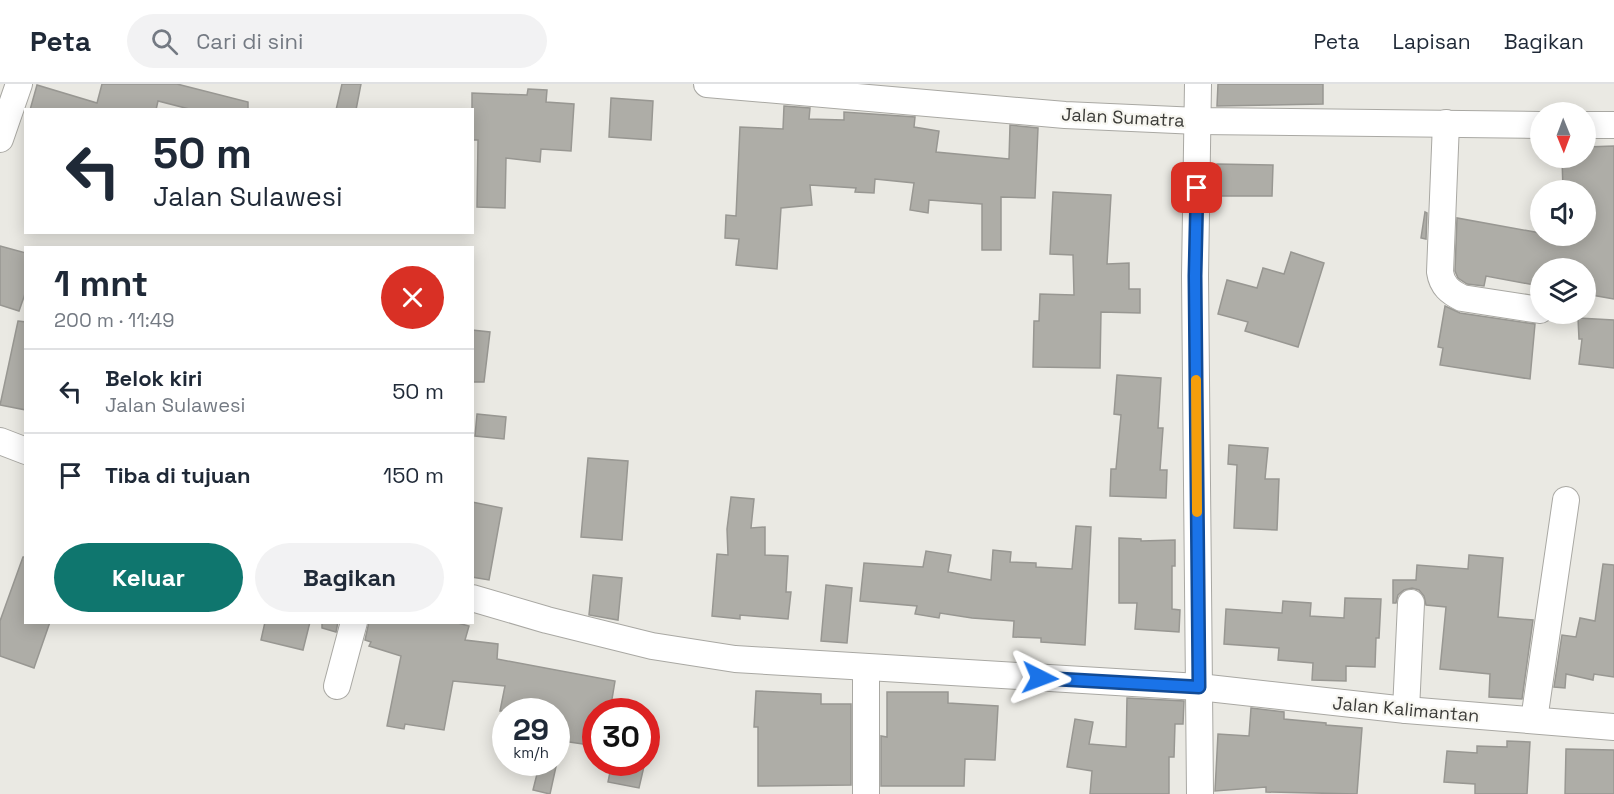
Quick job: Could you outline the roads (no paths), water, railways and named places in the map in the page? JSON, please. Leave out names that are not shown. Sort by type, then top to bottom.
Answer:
[{"type":"street","points":[[0,139],[20,84]]},
{"type":"street","name":"Jalan Sumatra","points":[[707,84],[1065,115],[1198,122],[1530,125]]},
{"type":"street","points":[[1198,84],[1195,288],[1200,794]]},
{"type":"street","points":[[1446,123],[1440,272],[1444,285],[1452,293],[1462,298],[1530,308]]},
{"type":"street","points":[[1596,125],[1614,125]]},
{"type":"street","points":[[0,441],[24,450]]},
{"type":"street","points":[[1534,720],[1566,500]]},
{"type":"street","name":"Jalan Kalimantan","points":[[474,599],[547,620],[652,646],[735,659],[1199,687],[1406,710],[1614,727]]},
{"type":"street","points":[[1406,710],[1411,603]]},
{"type":"street","points":[[337,686],[353,624]]},
{"type":"street","points":[[866,668],[866,794]]}]
